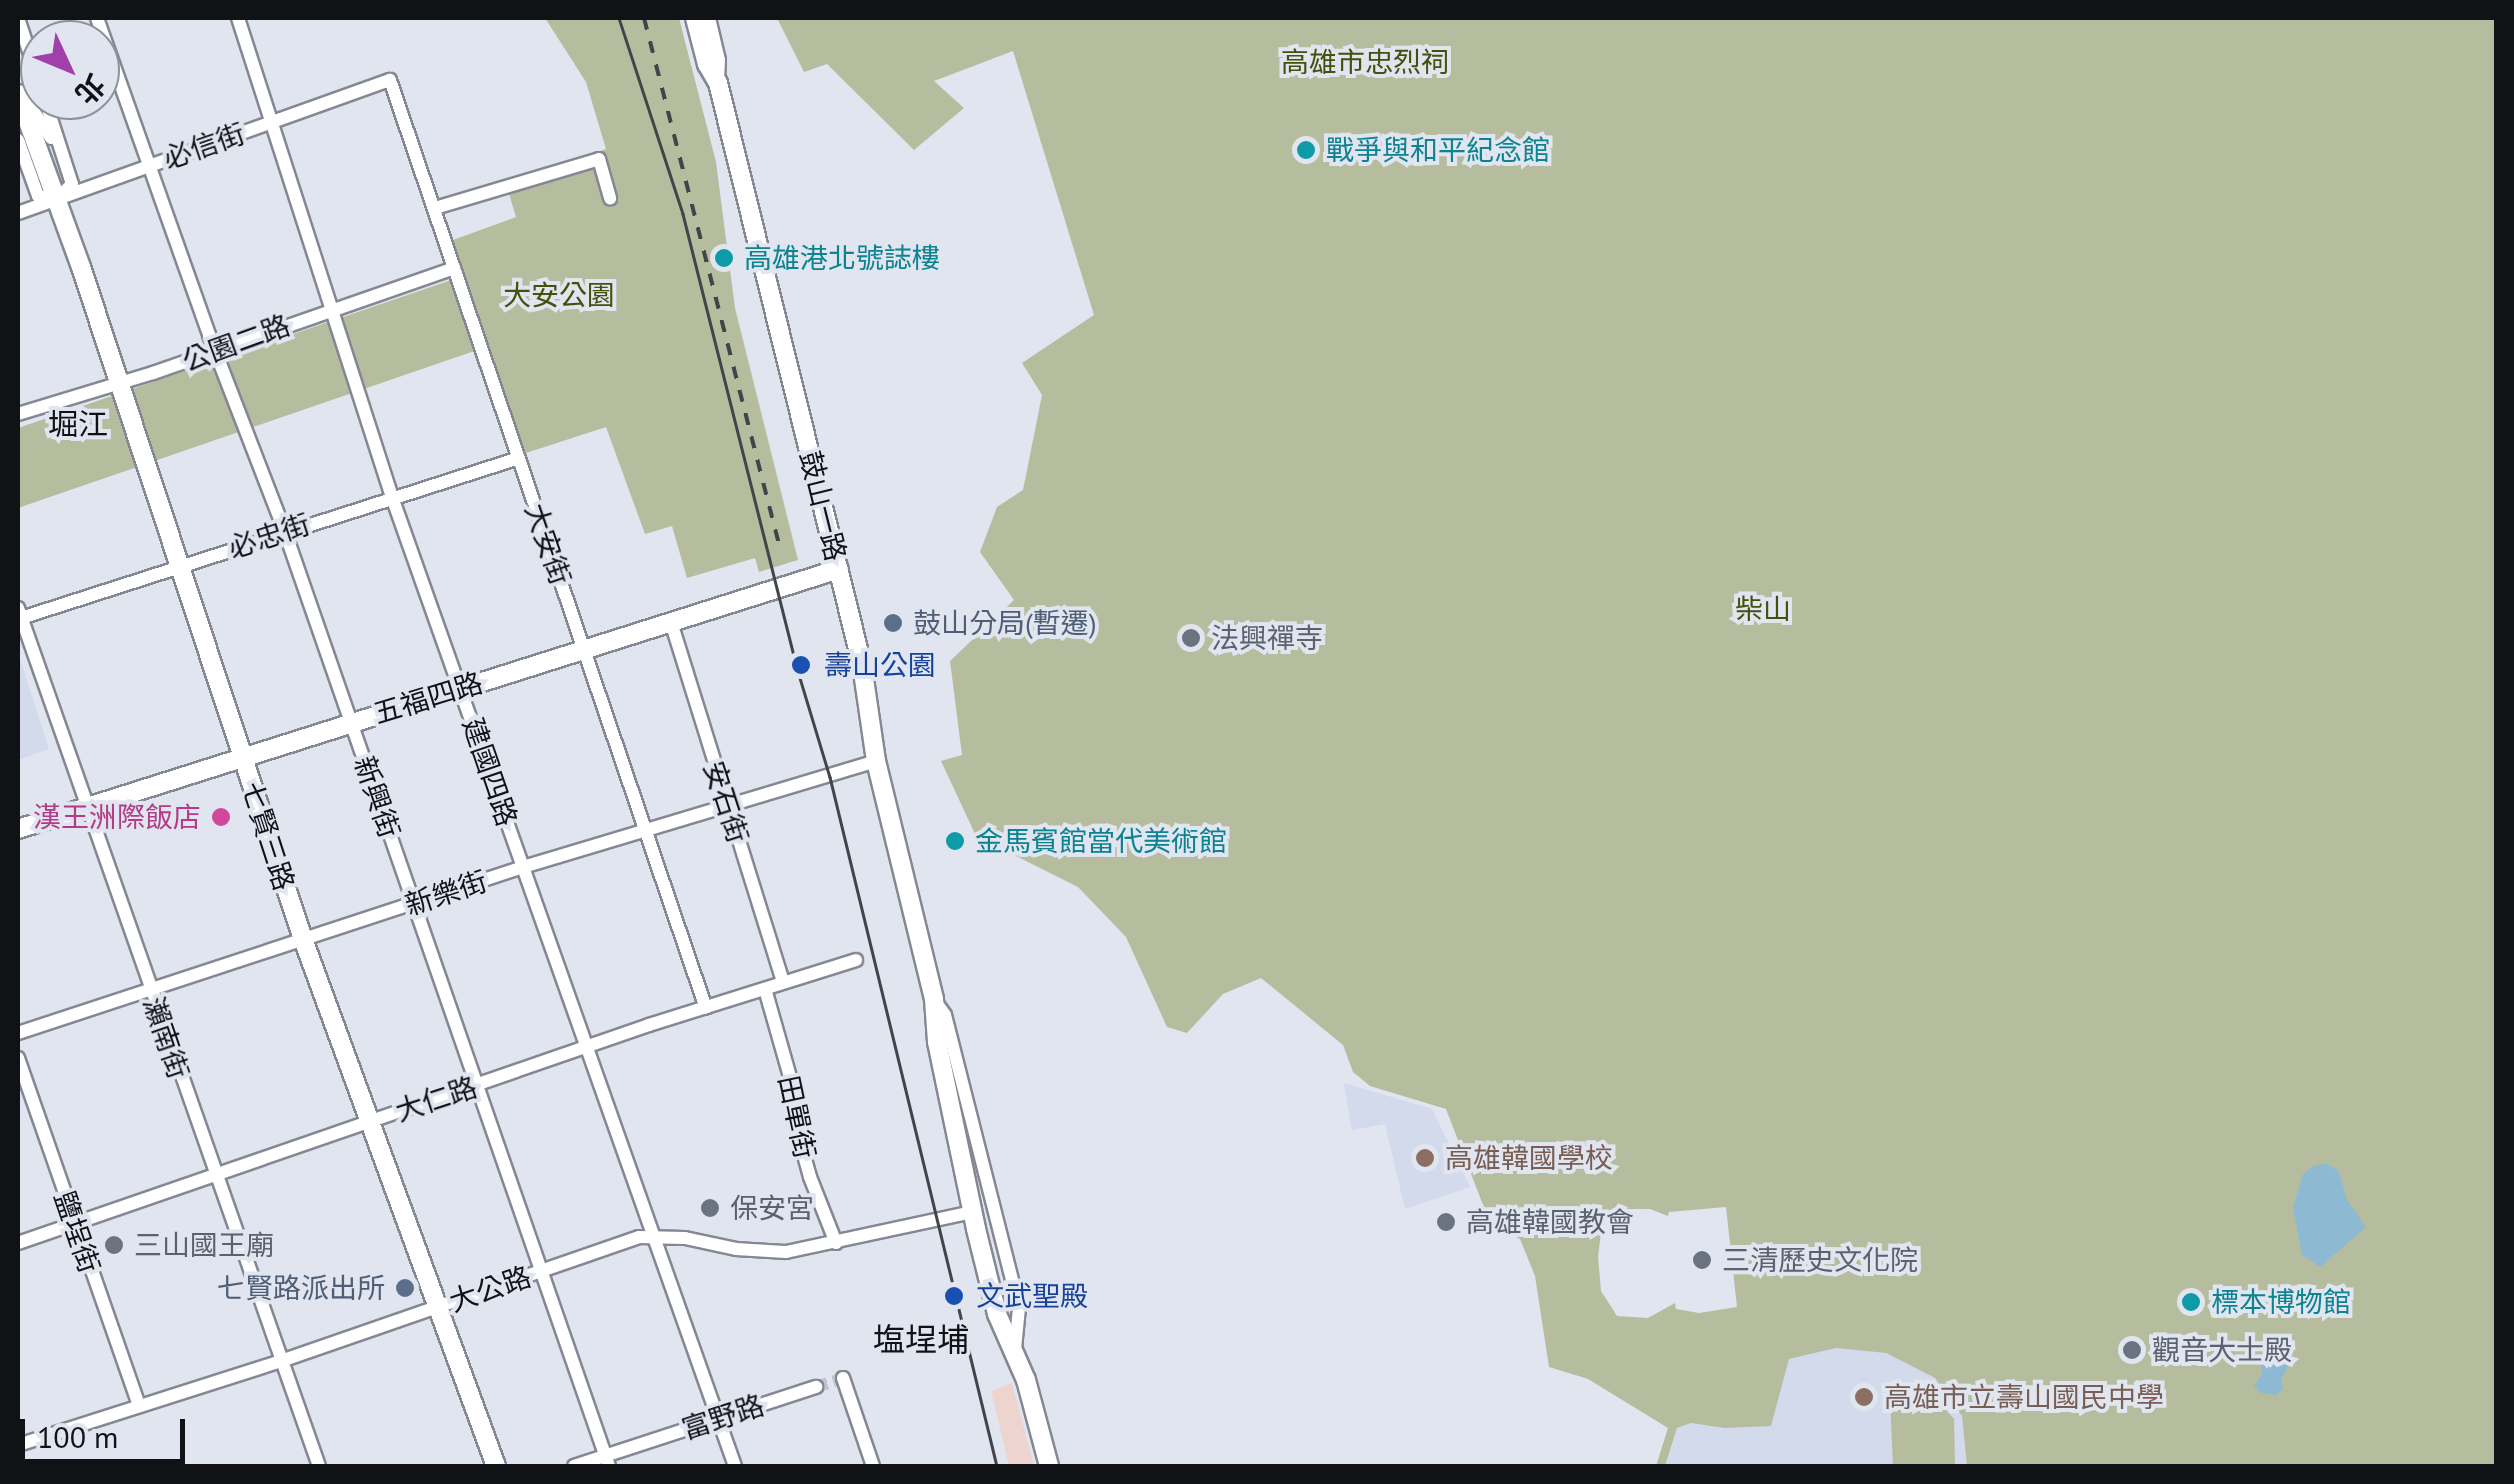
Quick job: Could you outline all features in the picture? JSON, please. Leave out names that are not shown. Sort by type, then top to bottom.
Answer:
[{"type":"street","name":"新興街","points":[[97,18],[215,352],[285,532],[607,1462]]},
{"type":"street","name":"建國四路","points":[[238,18],[392,497],[735,1466]]},
{"type":"street","name":"鼓山一路","points":[[695,18],[707,64],[718,83],[862,664],[876,761],[934,999],[937,1042],[972,1212],[997,1314],[1014,1352]]},
{"type":"street","points":[[709,18],[719,60],[718,83]]},
{"type":"street","name":"必信街","points":[[18,213],[390,80]]},
{"type":"street","name":"大安街","points":[[390,80],[706,1008]]},
{"type":"street","name":"七賢三路","points":[[18,91],[37,112],[68,171]]},
{"type":"street","name":"七賢三路","points":[[18,91],[120,383],[177,566],[303,939],[496,1466]]},
{"type":"street","points":[[51,120],[72,184],[57,199]]},
{"type":"street","name":"七賢三路","points":[[18,140],[38,196],[57,199]]},
{"type":"street","points":[[435,208],[599,159],[610,198]]},
{"type":"street","name":"公園二路","points":[[18,414],[215,352],[454,268]]},
{"type":"street","name":"必忠街","points":[[19,613],[519,458]]},
{"type":"street","name":"五福四路","points":[[18,829],[839,570]]},
{"type":"street","name":"瀨南街","points":[[19,613],[319,1466]]},
{"type":"street","name":"安石街","points":[[671,622],[783,982]]},
{"type":"street","name":"新樂街","points":[[18,1033],[523,868],[728,809],[876,761]]},
{"type":"street","name":"大仁路","points":[[18,1243],[372,1120],[856,960]]},
{"type":"street","name":"田單街","points":[[764,990],[791,1080],[793,1116],[810,1176],[836,1243]]},
{"type":"street","name":"鼓山一路","points":[[934,999],[944,1015],[1018,1308],[1014,1352]]},
{"type":"street","name":"鹽埕街","points":[[18,1058],[139,1406]]},
{"type":"street","name":"大公路","points":[[18,1445],[282,1361],[653,1235],[757,1252],[836,1243],[972,1212]]},
{"type":"street","points":[[1014,1352],[1049,1466]]},
{"type":"street","points":[[843,1378],[874,1466]]},
{"type":"street","name":"富野路","points":[[574,1466],[607,1462],[719,1417],[816,1387]]},
{"type":"shaded area","points":[[18,653],[49,749],[18,760]]},
{"type":"shaded area","name":"高雄韓國學校","points":[[1344,1083],[1432,1109],[1470,1187],[1405,1209],[1385,1124],[1352,1130]]},
{"type":"shaded area","name":"高雄市立壽山國民中學","points":[[1836,1348],[1886,1353],[1935,1378],[1962,1416],[1967,1466],[1665,1466],[1677,1428],[1691,1423],[1724,1428],[1789,1359]]},
{"type":"shaded area","points":[[1012,1383],[1034,1466],[1009,1466],[991,1391]]},
{"type":"green space","name":"大安公園","points":[[545,18],[679,18],[716,162],[735,308],[798,560],[759,572],[755,558],[687,578],[672,526],[645,534],[606,427],[523,454],[486,347],[18,508],[18,428],[463,276],[453,240],[516,217],[506,184],[606,149],[586,82]]},
{"type":"green space","name":"柴山","points":[[777,18],[2496,18],[2496,1466],[1967,1466],[1962,1416],[1935,1378],[1886,1353],[1836,1348],[1789,1359],[1771,1426],[1724,1428],[1691,1423],[1677,1428],[1665,1466],[1656,1466],[1668,1428],[1588,1379],[1549,1367],[1535,1276],[1520,1239],[1490,1223],[1446,1109],[1370,1086],[1353,1072],[1343,1045],[1261,978],[1223,994],[1187,1033],[1167,1027],[1126,937],[1078,887],[976,836],[941,761],[962,755],[950,661],[1014,600],[980,552],[997,507],[1023,490],[1042,395],[1022,363],[1094,315],[1013,51],[934,81],[964,108],[914,150],[827,64],[804,72]],"holes":[[[1726,1207],[1737,1307],[1699,1313],[1676,1309],[1675,1303],[1648,1318],[1617,1316],[1601,1291],[1598,1257],[1602,1224],[1618,1209],[1650,1209],[1668,1216],[1669,1212]]]},
{"type":"green space","points":[[1890,1399],[1902,1399],[1903,1411],[1924,1402],[1946,1410],[1954,1419],[1955,1466],[1893,1466]]},
{"type":"water","points":[[2328,1164],[2339,1172],[2347,1200],[2366,1227],[2320,1267],[2302,1255],[2293,1208],[2303,1174],[2315,1165]]},
{"type":"water","points":[[2283,1346],[2289,1365],[2281,1379],[2283,1389],[2276,1395],[2261,1393],[2254,1386],[2262,1374],[2262,1356],[2271,1348]]},
{"type":"tunnel","points":[[816,1387],[843,1378]]},
{"type":"tram line","points":[[619,18],[683,214],[797,668],[830,777],[997,1466]]},
{"type":"railway","points":[[644,18],[781,552]]},
{"type":"place","name":"戰爭與和平紀念館","points":[[1306,150]]},
{"type":"place","name":"高雄港北號誌樓","points":[[724,258]]},
{"type":"place","name":"鼓山分局(暫遷)","points":[[893,623]]},
{"type":"place","name":"法興禪寺","points":[[1191,638]]},
{"type":"place","name":"壽山公園","points":[[801,665]]},
{"type":"place","name":"漢王洲際飯店","points":[[221,817]]},
{"type":"place","name":"金馬賓館當代美術館","points":[[955,841]]},
{"type":"place","name":"高雄韓國學校","points":[[1425,1158]]},
{"type":"place","name":"保安宮","points":[[710,1208]]},
{"type":"place","name":"高雄韓國教會","points":[[1446,1222]]},
{"type":"place","name":"三山國王廟","points":[[114,1245]]},
{"type":"place","name":"三清歷史文化院","points":[[1702,1260]]},
{"type":"place","name":"七賢路派出所","points":[[405,1288]]},
{"type":"place","name":"文武聖殿","points":[[954,1296]]},
{"type":"place","name":"標本博物館","points":[[2191,1302]]},
{"type":"place","name":"觀音大士殿","points":[[2132,1350]]},
{"type":"place","name":"高雄市立壽山國民中學","points":[[1864,1397]]},
{"type":"district","name":"堀江","points":[[78,424]]},
{"type":"district","name":"塩埕埔","points":[[921,1339]]},
{"type":"park label","name":"高雄市忠烈祠","points":[[1365,62]]}]
